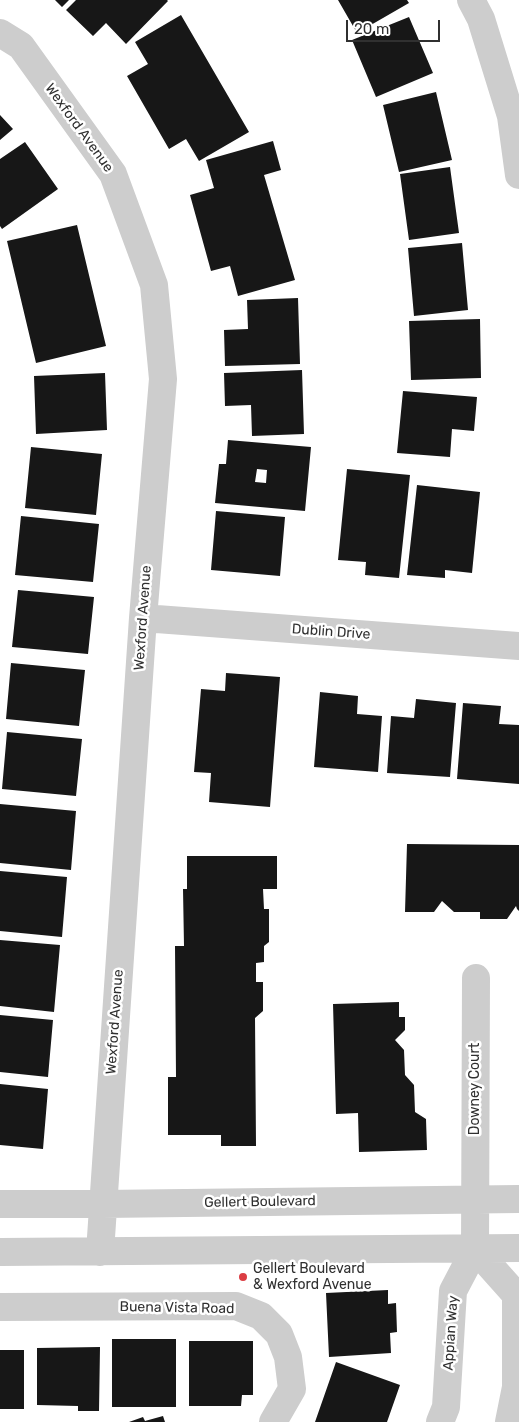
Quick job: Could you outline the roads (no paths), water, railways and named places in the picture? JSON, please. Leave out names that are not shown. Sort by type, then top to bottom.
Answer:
[{"type":"street","points":[[471,0],[481,20],[510,116],[519,175]]},
{"type":"street","name":"Wexford Avenue","points":[[0,33],[21,46],[113,174],[154,285],[163,379],[143,618],[100,1252]]},
{"type":"street","name":"Dublin Drive","points":[[143,618],[519,646]]},
{"type":"street","points":[[519,636],[519,646]]},
{"type":"street","name":"Downey Court","points":[[474,1200],[476,978]]},
{"type":"street","name":"Gellert Boulevard","points":[[0,1204],[519,1199]]},
{"type":"street","name":"Appian Way","points":[[440,1422],[446,1407],[453,1291],[475,1249],[474,1200]]},
{"type":"street","points":[[0,1252],[519,1248]]},
{"type":"street","points":[[475,1249],[516,1295],[516,1386],[509,1422]]},
{"type":"street","name":"Buena Vista Road","points":[[0,1307],[236,1306],[260,1316],[279,1334],[288,1357],[292,1389],[273,1422]]},
{"type":"place","name":"Gellert Boulevard & Wexford Avenue","points":[[243,1277]]}]
